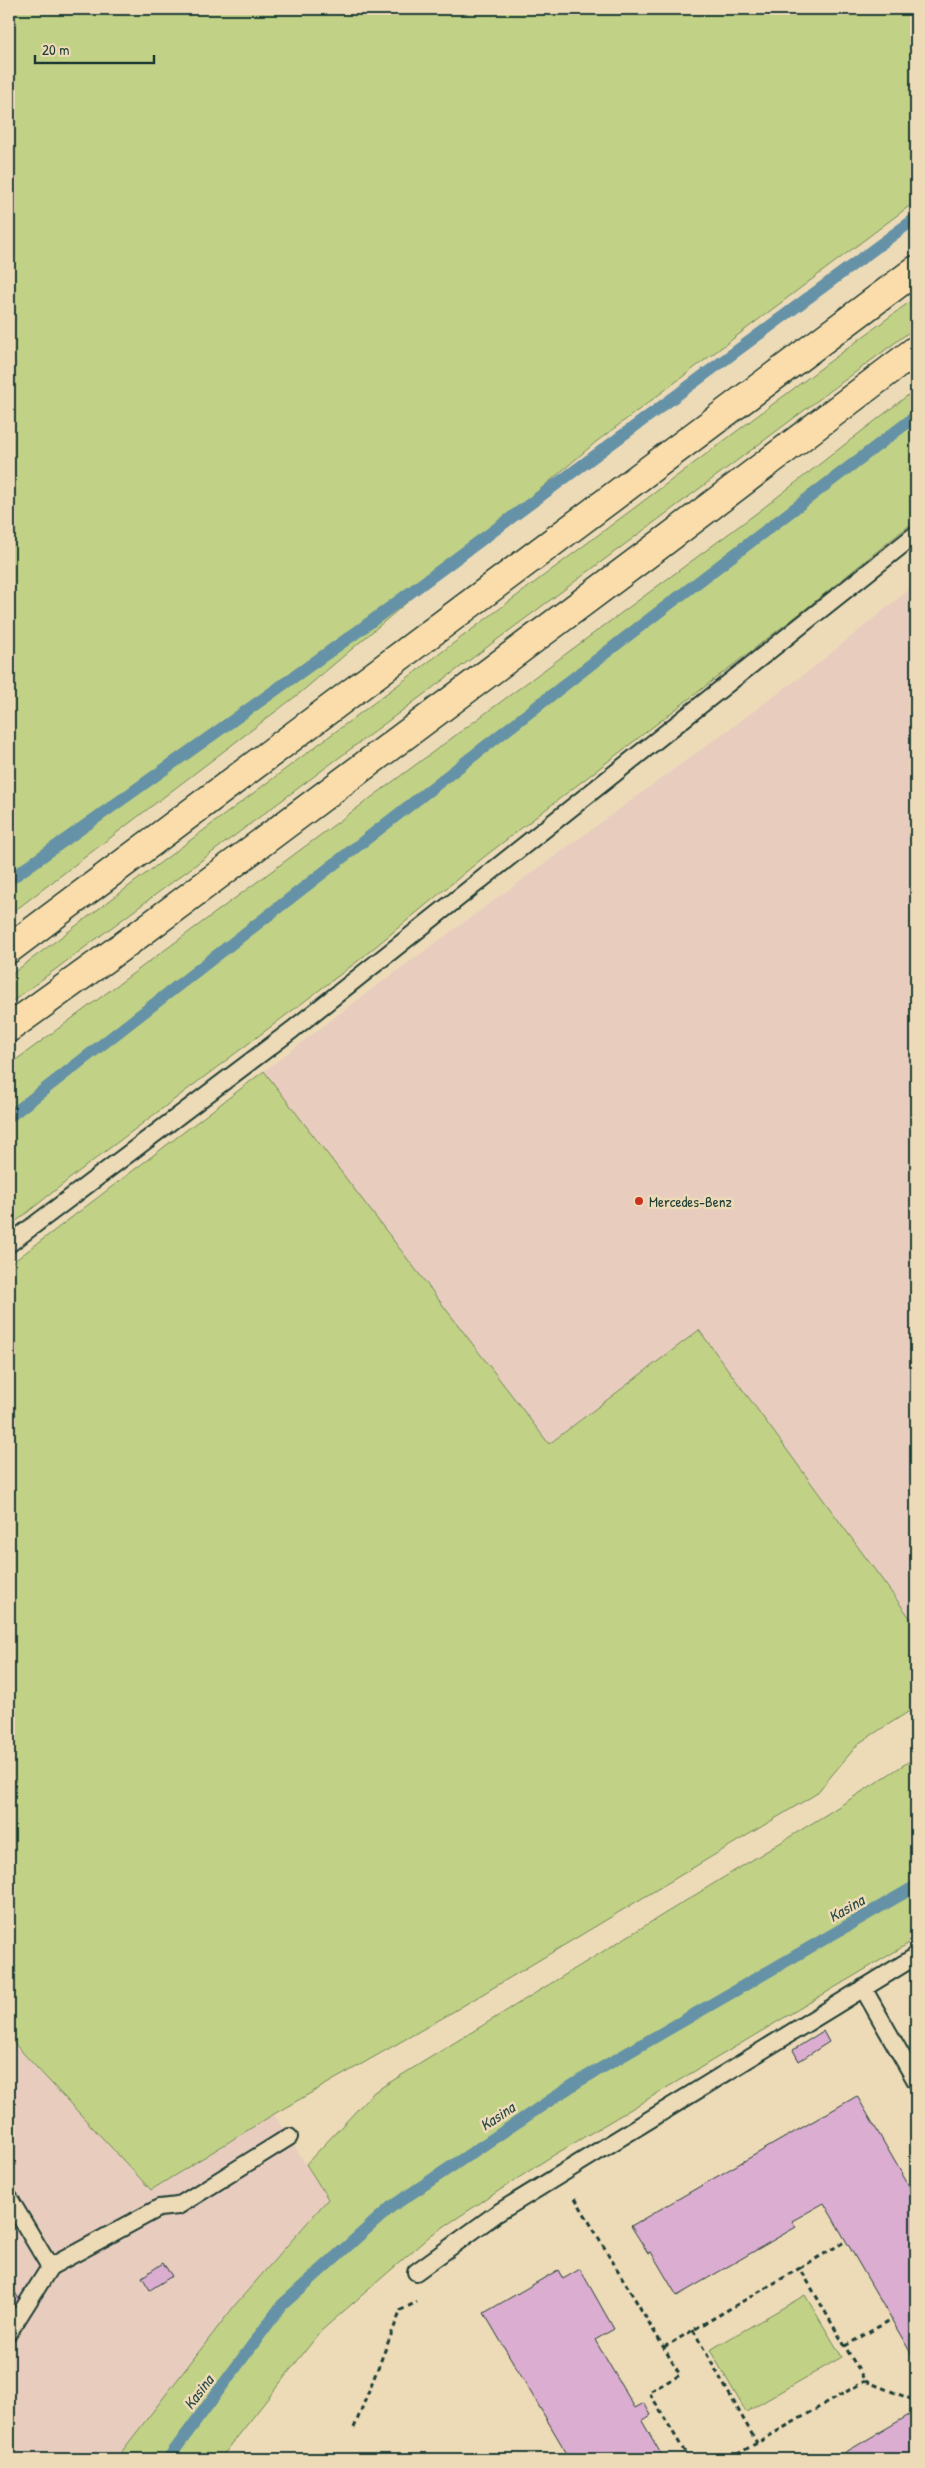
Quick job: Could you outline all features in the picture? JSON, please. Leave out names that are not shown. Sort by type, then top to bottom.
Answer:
[{"type":"highway","points":[[9,949],[916,270]]},
{"type":"highway","points":[[9,1028],[142,932],[658,546],[916,350]]},
{"type":"lane","points":[[9,1244],[292,1030],[916,534]]},
{"type":"lane","points":[[416,2272],[496,2214],[916,1956]]},
{"type":"lane","points":[[863,1988],[916,2081]]},
{"type":"lane","points":[[9,2332],[50,2267],[159,2208],[178,2206],[289,2137]]},
{"type":"lane","points":[[9,2198],[50,2267]]},
{"type":"path","points":[[561,2174],[680,2375],[649,2392],[688,2459]]},
{"type":"path","points":[[664,2347],[846,2241]]},
{"type":"path","points":[[354,2428],[401,2310],[437,2292],[430,2262]]},
{"type":"path","points":[[800,2268],[865,2381],[916,2401]]},
{"type":"path","points":[[845,2346],[892,2319]]},
{"type":"path","points":[[693,2330],[757,2443]]},
{"type":"path","points":[[728,2459],[865,2381]]},
{"type":"shaded area","name":"Mercedes-Benz","points":[[916,584],[916,1626],[699,1330],[549,1444],[264,1071],[368,992],[810,670]]},
{"type":"shaded area","points":[[9,2038],[151,2190],[274,2114],[328,2199],[235,2305],[116,2459],[9,2459]]},
{"type":"green space","points":[[9,9],[916,9],[916,201],[596,442],[300,693],[9,915]]},
{"type":"green space","points":[[916,297],[916,327],[9,1004],[9,976]]},
{"type":"green space","points":[[916,389],[916,520],[803,611],[484,857],[358,961],[82,1169],[9,1227],[9,1065],[758,512]]},
{"type":"green space","points":[[264,1071],[549,1444],[699,1330],[916,1626],[916,1707],[859,1743],[816,1794],[446,2016],[274,2114],[151,2190],[9,2038],[9,1265]]},
{"type":"green space","points":[[916,1757],[916,1939],[549,2158],[431,2235],[321,2331],[220,2459],[116,2459],[235,2305],[328,2199],[306,2164],[374,2092],[827,1814]]},
{"type":"green space","points":[[805,2295],[842,2357],[746,2412],[710,2350]]},
{"type":"building","points":[[823,2031],[829,2042],[799,2061],[793,2050]]},
{"type":"building","points":[[857,2096],[916,2198],[916,2362],[824,2203],[792,2221],[796,2227],[677,2296],[651,2252],[648,2253],[631,2226]]},
{"type":"building","points":[[163,2263],[172,2276],[150,2290],[142,2277]]},
{"type":"building","points":[[580,2269],[614,2329],[595,2340],[635,2408],[644,2403],[651,2415],[642,2421],[664,2459],[570,2459],[484,2313],[558,2270],[563,2279]]},
{"type":"building","points":[[9,2282],[20,2301],[9,2308]]},
{"type":"building","points":[[916,2411],[916,2459],[834,2459]]},
{"type":"waterway","points":[[9,880],[361,629],[916,218]]},
{"type":"waterway","points":[[9,1117],[630,634],[916,416]]},
{"type":"waterway","name":"Kasina","points":[[168,2459],[282,2305],[391,2207],[579,2081],[916,1886]]},
{"type":"place","name":"Mercedes-Benz","points":[[639,1201]]}]
